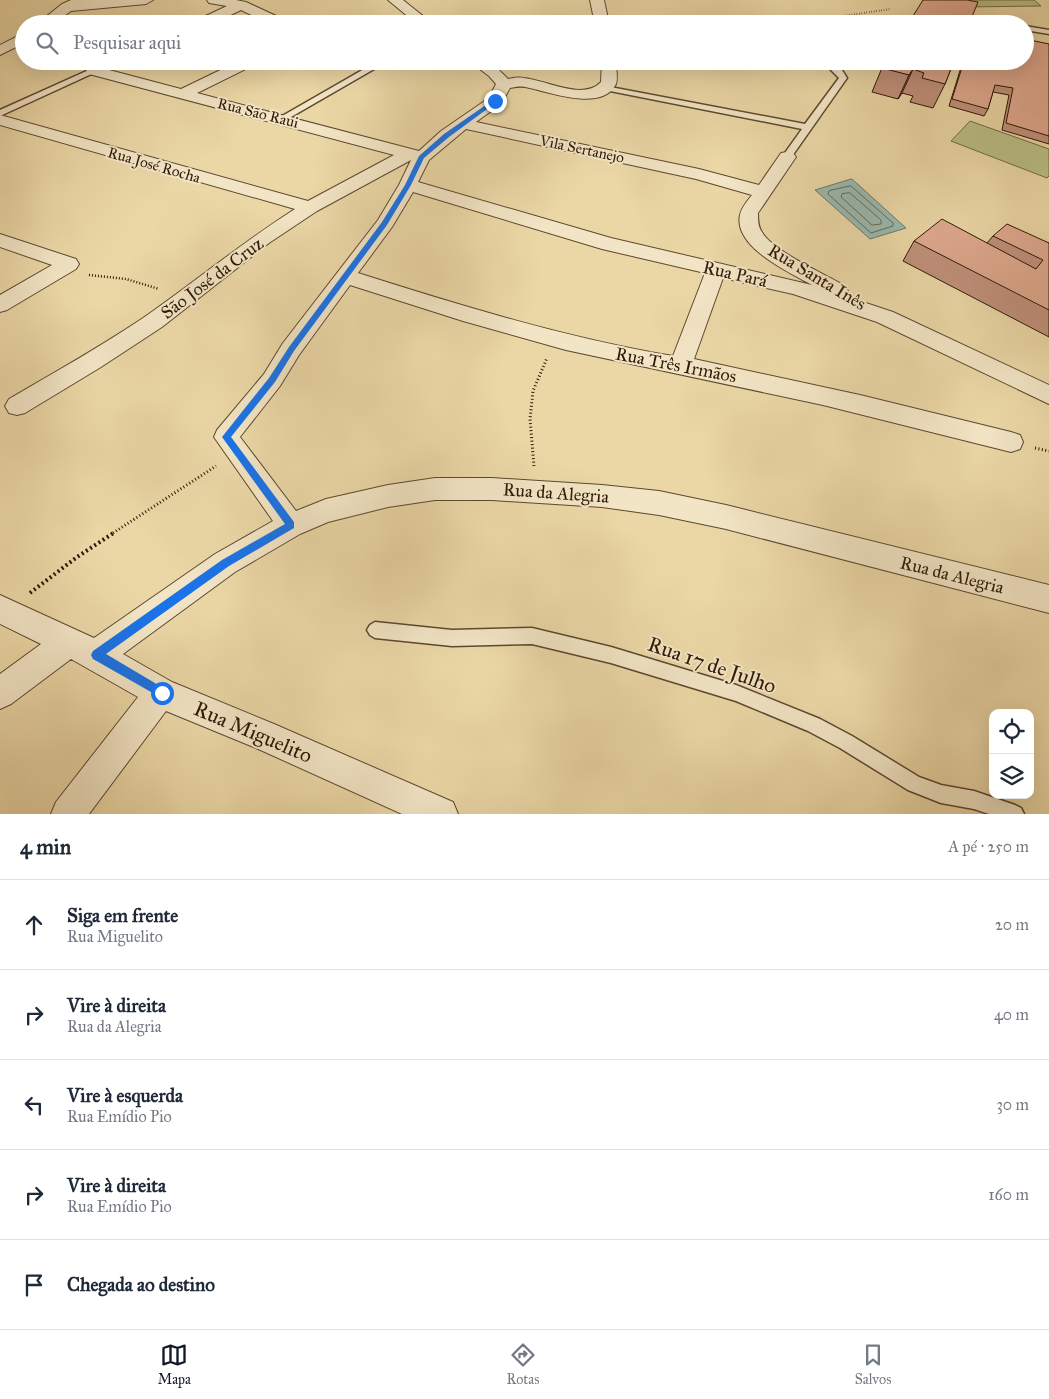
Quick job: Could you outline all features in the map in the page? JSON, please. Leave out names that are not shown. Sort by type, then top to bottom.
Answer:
[{"type":"street","points":[[56,15],[82,0]]},
{"type":"street","points":[[67,7],[146,0]]},
{"type":"street","points":[[214,0],[241,5],[263,15]]},
{"type":"street","points":[[395,0],[414,15]]},
{"type":"street","points":[[597,0],[600,15]]},
{"type":"street","points":[[219,15],[241,5]]},
{"type":"street","points":[[0,51],[15,42]]},
{"type":"street","points":[[182,94],[232,70]]},
{"type":"street","points":[[490,70],[504,84]]},
{"type":"street","points":[[504,84],[523,82],[556,92],[584,95],[605,88],[609,83],[608,70]]},
{"type":"street","name":"Rua São Raui","points":[[94,71],[415,156]]},
{"type":"street","points":[[291,525],[226,437],[272,380],[291,349],[384,223],[408,185],[415,156],[432,147],[495,101],[504,84]]},
{"type":"street","name":"Rua José Rocha","points":[[0,120],[144,162],[310,207]]},
{"type":"street","name":"Vila Sertanejo","points":[[464,124],[699,174],[764,192]]},
{"type":"street","name":"São José da Cruz","points":[[17,406],[154,321],[262,239],[310,207],[415,156]]},
{"type":"street","name":"Rua Santa Inês","points":[[787,157],[749,213],[748,222],[755,237],[766,248],[885,317]]},
{"type":"street","name":"Rua Pará","points":[[408,185],[609,244],[797,288],[885,317],[1049,395]]},
{"type":"street","points":[[0,240],[63,268]]},
{"type":"street","points":[[0,305],[63,268]]},
{"type":"street","points":[[681,365],[716,270]]},
{"type":"street","name":"Rua Três Irmãos","points":[[344,276],[498,325],[554,340],[854,402],[1011,442]]},
{"type":"street","name":"Rua da Alegria","points":[[82,649],[291,525],[326,510],[388,496],[435,489],[492,488],[602,496],[659,503],[726,517],[1049,599]]},
{"type":"street","name":"Rua Miguelito","points":[[2,610],[82,649],[162,693],[206,714],[263,735],[441,814]]},
{"type":"street","points":[[0,693],[82,649]]},
{"type":"street","points":[[68,814],[162,693]]},
{"type":"lane","points":[[1034,30],[1049,32]]},
{"type":"lane","points":[[281,119],[368,70]]},
{"type":"lane","points":[[787,157],[806,127],[843,78],[837,70]]},
{"type":"lane","points":[[0,113],[94,71]]},
{"type":"lane","points":[[605,88],[806,127]]},
{"type":"lane","points":[[0,100],[15,106]]},
{"type":"lane","name":"Rua 17 de Julho","points":[[375,630],[452,638],[532,636],[611,655],[736,693],[814,725],[846,742],[914,784],[941,794],[974,800],[1015,814]]},
{"type":"path","points":[[848,15],[891,8]]},
{"type":"path","points":[[63,268],[126,279],[185,297]]},
{"type":"path","points":[[536,492],[530,419],[533,391],[554,340]]},
{"type":"path","points":[[2,610],[238,452]]},
{"type":"green space","points":[[922,0],[1034,0],[1041,6],[965,7]]},
{"type":"green space","points":[[970,121],[1049,149],[1049,176],[1047,178],[951,141]]},
{"type":"water","points":[[852,179],[906,228],[870,239],[815,190]]},
{"type":"building","points":[[923,0],[967,0],[978,2],[973,15],[914,15]]},
{"type":"building","points":[[1034,41],[1049,44],[1049,136],[1006,123],[1013,88],[995,85],[988,109],[952,99],[961,70],[1034,70]]},
{"type":"building","points":[[890,70],[912,70],[909,75]]},
{"type":"building","points":[[916,70],[950,70],[945,84],[922,78],[924,73]]},
{"type":"building","points":[[942,219],[1036,269],[1043,260],[993,236],[1007,224],[1049,243],[1049,310],[914,241]]},
{"type":"route","points":[[162,693],[96,655],[225,563],[291,525],[226,437],[272,380],[291,349],[384,223],[408,185],[421,158],[446,136],[495,101]]}]
